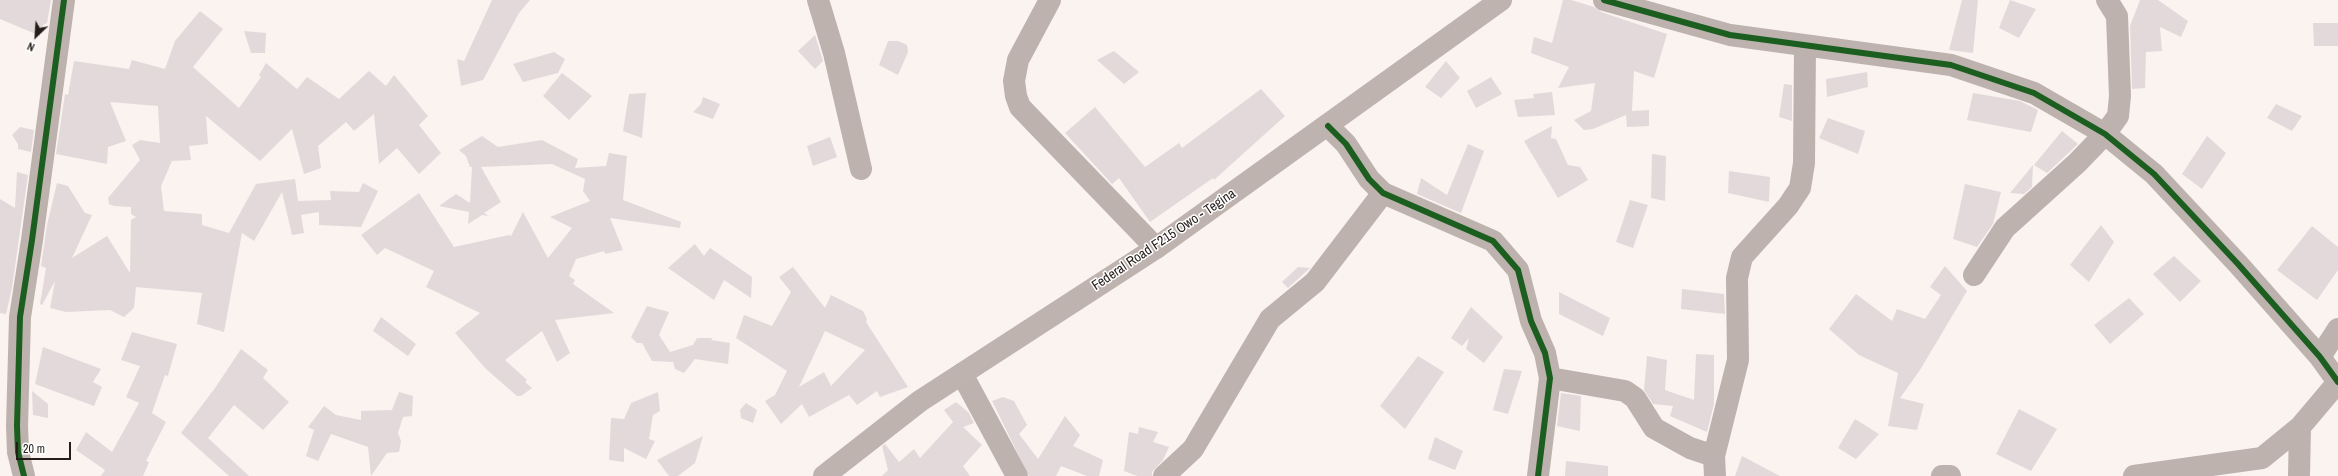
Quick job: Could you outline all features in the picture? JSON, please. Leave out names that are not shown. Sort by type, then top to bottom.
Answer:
[{"type":"main road","name":"Federal Road F215 Owo - Tegina","points":[[824,476],[920,401],[1156,248],[1328,126],[1501,0]]},
{"type":"street","points":[[24,476],[18,452],[16,426],[20,317],[32,240],[64,0]]},
{"type":"street","points":[[818,0],[834,53],[861,169]]},
{"type":"street","points":[[1050,0],[1018,60],[1014,81],[1016,96],[1020,107],[1156,248]]},
{"type":"street","points":[[1604,0],[1730,35],[1805,47],[1951,65],[2034,93],[2106,134],[2154,174],[2238,264],[2320,357],[2338,382],[2300,426],[2262,458],[2134,476]]},
{"type":"street","points":[[1974,275],[2005,228],[2077,163],[2106,134],[2118,116],[2120,96],[2117,16],[2107,0]]},
{"type":"street","points":[[1550,378],[1625,391],[1635,398],[1654,428],[1690,448],[1715,466],[1738,360],[1737,278],[1742,257],[1788,206],[1800,188],[1804,163],[1805,47]]},
{"type":"street","points":[[1328,126],[1346,144],[1369,179],[1384,193],[1493,242],[1518,270],[1531,321],[1545,353],[1550,378],[1538,476]]},
{"type":"street","points":[[1164,476],[1192,449],[1270,319],[1315,282],[1384,193]]},
{"type":"street","points":[[2320,357],[2338,329]]},
{"type":"street","points":[[962,374],[1017,476]]},
{"type":"street","points":[[2299,476],[2300,426]]},
{"type":"street","points":[[1942,476],[1950,476]]},
{"type":"building","points":[[0,0],[51,0],[47,23],[43,25],[38,35],[0,19]]},
{"type":"building","points":[[492,0],[530,0],[519,13],[483,80],[461,86],[457,59],[464,61]]},
{"type":"building","points":[[1563,0],[1571,0],[1594,7],[1601,12],[1667,34],[1654,78],[1634,71],[1632,111],[1649,110],[1649,126],[1627,127],[1626,115],[1593,129],[1584,130],[1574,120],[1591,111],[1595,83],[1558,88],[1569,67],[1531,53],[1534,37],[1552,43]]},
{"type":"building","points":[[1962,0],[1978,0],[1973,53],[1949,50]]},
{"type":"building","points":[[2010,0],[2036,9],[2019,38],[1999,28]]},
{"type":"building","points":[[2140,0],[2158,0],[2188,21],[2181,37],[2160,27],[2162,51],[2146,52],[2145,88],[2132,89],[2130,26]]},
{"type":"building","points":[[200,11],[223,29],[193,67],[239,108],[261,77],[259,75],[266,63],[297,89],[307,77],[339,99],[369,71],[386,86],[394,75],[428,116],[419,125],[441,153],[419,174],[397,148],[379,164],[374,114],[354,131],[346,122],[318,146],[321,168],[304,174],[292,129],[260,161],[206,116],[208,144],[189,146],[191,160],[172,161],[161,186],[164,211],[202,214],[202,225],[229,233],[256,184],[295,179],[298,201],[331,200],[330,191],[359,192],[363,183],[378,191],[361,227],[319,225],[319,212],[301,215],[304,233],[292,235],[282,192],[254,241],[242,233],[224,332],[197,324],[202,293],[136,287],[134,308],[124,317],[110,310],[66,312],[50,308],[55,281],[42,305],[40,304],[46,268],[41,266],[47,225],[57,183],[68,186],[85,213],[92,215],[72,258],[107,236],[130,273],[131,220],[136,217],[131,214],[131,207],[114,206],[109,204],[108,198],[140,160],[132,145],[140,140],[160,143],[158,106],[110,102],[126,141],[108,147],[107,164],[56,154],[65,94],[68,95],[74,61],[129,69],[132,60],[165,69],[175,41]]},
{"type":"building","points":[[2313,23],[2338,23],[2338,46],[2314,46]]},
{"type":"building","points":[[244,31],[266,33],[265,53],[251,53]]},
{"type":"building","points":[[815,35],[823,61],[815,69],[798,51]]},
{"type":"building","points":[[888,41],[898,41],[907,45],[908,52],[898,75],[879,65]]},
{"type":"building","points":[[1114,51],[1139,72],[1124,84],[1097,60]]},
{"type":"building","points":[[554,52],[565,59],[558,73],[523,82],[513,64]]},
{"type":"building","points":[[1446,61],[1460,78],[1441,98],[1425,87]]},
{"type":"building","points":[[1867,72],[1868,87],[1827,97],[1826,79]]},
{"type":"building","points":[[562,73],[592,96],[569,120],[543,96]]},
{"type":"building","points":[[1491,77],[1502,94],[1476,108],[1467,91]]},
{"type":"building","points":[[1784,84],[1792,85],[1792,121],[1779,117]]},
{"type":"building","points":[[1261,89],[1285,116],[1214,180],[1213,178],[1150,222],[1119,178],[1112,184],[1065,133],[1095,107],[1145,167],[1179,143],[1182,148]]},
{"type":"building","points":[[1552,92],[1555,115],[1518,117],[1514,100],[1534,98],[1533,94]]},
{"type":"building","points":[[646,93],[642,138],[623,131],[629,94]]},
{"type":"building","points":[[1973,93],[2020,101],[2038,110],[2031,132],[1967,120]]},
{"type":"building","points":[[703,97],[720,104],[713,119],[693,112],[701,104]]},
{"type":"building","points":[[2276,104],[2302,116],[2292,131],[2267,118]]},
{"type":"building","points":[[1828,118],[1865,131],[1858,154],[1819,138]]},
{"type":"building","points":[[1552,126],[1551,138],[1556,139],[1568,165],[1580,167],[1588,180],[1558,198],[1524,141]]},
{"type":"building","points":[[20,127],[34,130],[31,152],[18,149],[18,144],[12,135]]},
{"type":"building","points":[[2062,131],[2078,144],[2047,173],[2034,165]]},
{"type":"building","points":[[482,136],[498,147],[542,140],[578,159],[575,168],[606,166],[609,153],[627,156],[623,200],[681,222],[680,228],[610,218],[623,250],[605,254],[604,251],[576,259],[569,276],[575,280],[573,284],[614,313],[555,320],[570,353],[557,362],[542,331],[505,360],[527,380],[525,382],[532,388],[521,396],[517,396],[486,369],[455,333],[480,313],[426,287],[434,271],[385,248],[377,255],[361,235],[419,193],[454,247],[509,235],[511,236],[523,212],[548,258],[572,228],[550,217],[590,201],[583,191],[585,179],[552,164],[481,167],[501,202],[484,213],[489,216],[482,215],[468,224],[469,212],[439,206],[456,194],[470,203],[472,167],[470,167],[466,156],[459,150]]},
{"type":"building","points":[[2207,136],[2226,153],[2202,189],[2182,174]]},
{"type":"building","points":[[830,137],[837,157],[813,166],[807,146]]},
{"type":"building","points":[[1468,144],[1484,151],[1461,213],[1417,194],[1421,178],[1447,195]]},
{"type":"building","points":[[1652,154],[1666,156],[1665,201],[1651,198]]},
{"type":"building","points":[[2033,165],[2032,187],[2024,194],[2010,193]]},
{"type":"building","points":[[1729,171],[1770,177],[1769,202],[1728,193]]},
{"type":"building","points":[[17,172],[28,175],[12,288],[6,314],[0,313],[0,199],[15,208]]},
{"type":"building","points":[[1965,184],[2001,192],[1993,224],[1977,247],[1953,239]]},
{"type":"building","points":[[1630,200],[1648,205],[1633,248],[1616,242]]},
{"type":"building","points":[[2101,225],[2114,242],[2089,282],[2070,265]]},
{"type":"building","points":[[2312,226],[2338,247],[2338,270],[2317,300],[2277,270]]},
{"type":"building","points":[[695,244],[704,256],[710,248],[752,277],[751,298],[724,280],[714,300],[668,268]]},
{"type":"building","points":[[2174,256],[2201,281],[2180,302],[2153,274]]},
{"type":"building","points":[[1945,266],[1967,291],[1920,370],[1900,398],[1924,404],[1917,430],[1888,426],[1898,373],[1859,355],[1829,329],[1856,294],[1892,321],[1897,309],[1925,319],[1941,295],[1930,287]]},
{"type":"building","points":[[793,267],[825,308],[831,295],[863,311],[867,319],[866,322],[908,387],[880,397],[877,391],[857,405],[849,395],[809,417],[802,404],[781,424],[765,401],[775,395],[787,371],[736,338],[744,315],[772,326],[791,292],[779,277]],"holes":[[[825,331],[865,350],[831,386],[824,372],[799,387]]]},
{"type":"building","points":[[1298,267],[1310,268],[1288,288],[1282,282]]},
{"type":"building","points":[[1682,289],[1724,294],[1725,314],[1681,309]]},
{"type":"building","points":[[1559,292],[1610,318],[1603,336],[1559,314]]},
{"type":"building","points":[[2129,298],[2144,314],[2110,344],[2094,325]]},
{"type":"building","points":[[647,306],[669,312],[659,335],[670,352],[693,345],[697,338],[713,338],[711,340],[730,343],[728,364],[695,359],[684,373],[675,369],[673,362],[652,361],[642,343],[637,343],[631,337]]},
{"type":"building","points":[[1471,307],[1503,337],[1484,363],[1466,349],[1469,338],[1462,346],[1451,338]]},
{"type":"building","points":[[381,317],[416,344],[408,356],[373,331]]},
{"type":"building","points":[[132,332],[177,344],[168,376],[165,375],[152,413],[166,422],[146,461],[149,462],[143,476],[101,476],[105,470],[76,450],[86,432],[112,452],[139,403],[126,397],[140,366],[121,360]]},
{"type":"building","points":[[43,347],[101,369],[93,382],[102,387],[94,406],[35,384]]},
{"type":"building","points":[[241,349],[268,370],[263,378],[289,402],[263,430],[234,405],[208,438],[249,476],[229,476],[181,433],[215,388]]},
{"type":"building","points":[[1696,354],[1714,355],[1714,404],[1707,432],[1670,416],[1673,406],[1653,404],[1644,390],[1647,356],[1667,360],[1665,390],[1694,400]]},
{"type":"building","points":[[1418,356],[1444,372],[1405,429],[1380,406]]},
{"type":"building","points":[[1504,369],[1522,371],[1508,414],[1493,410]]},
{"type":"building","points":[[32,391],[48,404],[48,418],[33,415]]},
{"type":"building","points":[[399,392],[413,396],[412,416],[403,417],[398,433],[401,441],[399,452],[387,453],[371,476],[368,447],[331,434],[318,461],[306,456],[314,430],[308,427],[324,406],[336,415],[361,420],[361,411],[392,410]]},
{"type":"building","points":[[658,392],[660,411],[653,415],[649,439],[655,441],[646,459],[624,448],[624,462],[609,460],[611,418],[624,419],[631,403]]},
{"type":"building","points":[[1561,393],[1581,396],[1580,431],[1557,426]]},
{"type":"building","points":[[1003,397],[1014,401],[1027,425],[1019,434],[1038,459],[1065,416],[1080,435],[1073,446],[1103,460],[1099,476],[1087,476],[1061,466],[1056,476],[1029,476],[992,401]]},
{"type":"building","points":[[956,402],[969,413],[974,423],[963,427],[982,445],[963,466],[970,476],[882,476],[888,470],[882,446],[885,444],[899,462],[914,449],[920,458],[953,422],[944,410]]},
{"type":"building","points":[[746,403],[757,410],[753,423],[741,418],[740,410]]},
{"type":"building","points":[[2019,409],[2057,429],[2031,471],[1996,454]]},
{"type":"building","points":[[1855,419],[1879,434],[1856,459],[1838,448]]},
{"type":"building","points":[[1139,427],[1158,432],[1153,442],[1169,447],[1163,460],[1152,472],[1152,476],[1137,476],[1124,471],[1129,432],[1138,434]]},
{"type":"building","points":[[703,436],[695,463],[678,476],[669,476],[657,460]]},
{"type":"building","points":[[1435,437],[1463,451],[1455,470],[1428,459]]},
{"type":"building","points":[[1742,456],[1780,476],[1735,476]]},
{"type":"building","points":[[1566,461],[1608,466],[1608,476],[1565,476]]},
{"type":"cycle path","points":[[24,476],[18,452],[17,426],[20,317],[32,240],[64,0]]},
{"type":"cycle path","points":[[1604,0],[1730,35],[1951,65],[2034,93],[2105,134],[2154,174],[2238,264],[2320,357],[2338,382]]},
{"type":"cycle path","points":[[1328,126],[1346,144],[1369,179],[1383,193],[1493,241],[1518,270],[1531,321],[1545,353],[1550,378],[1538,476]]}]
